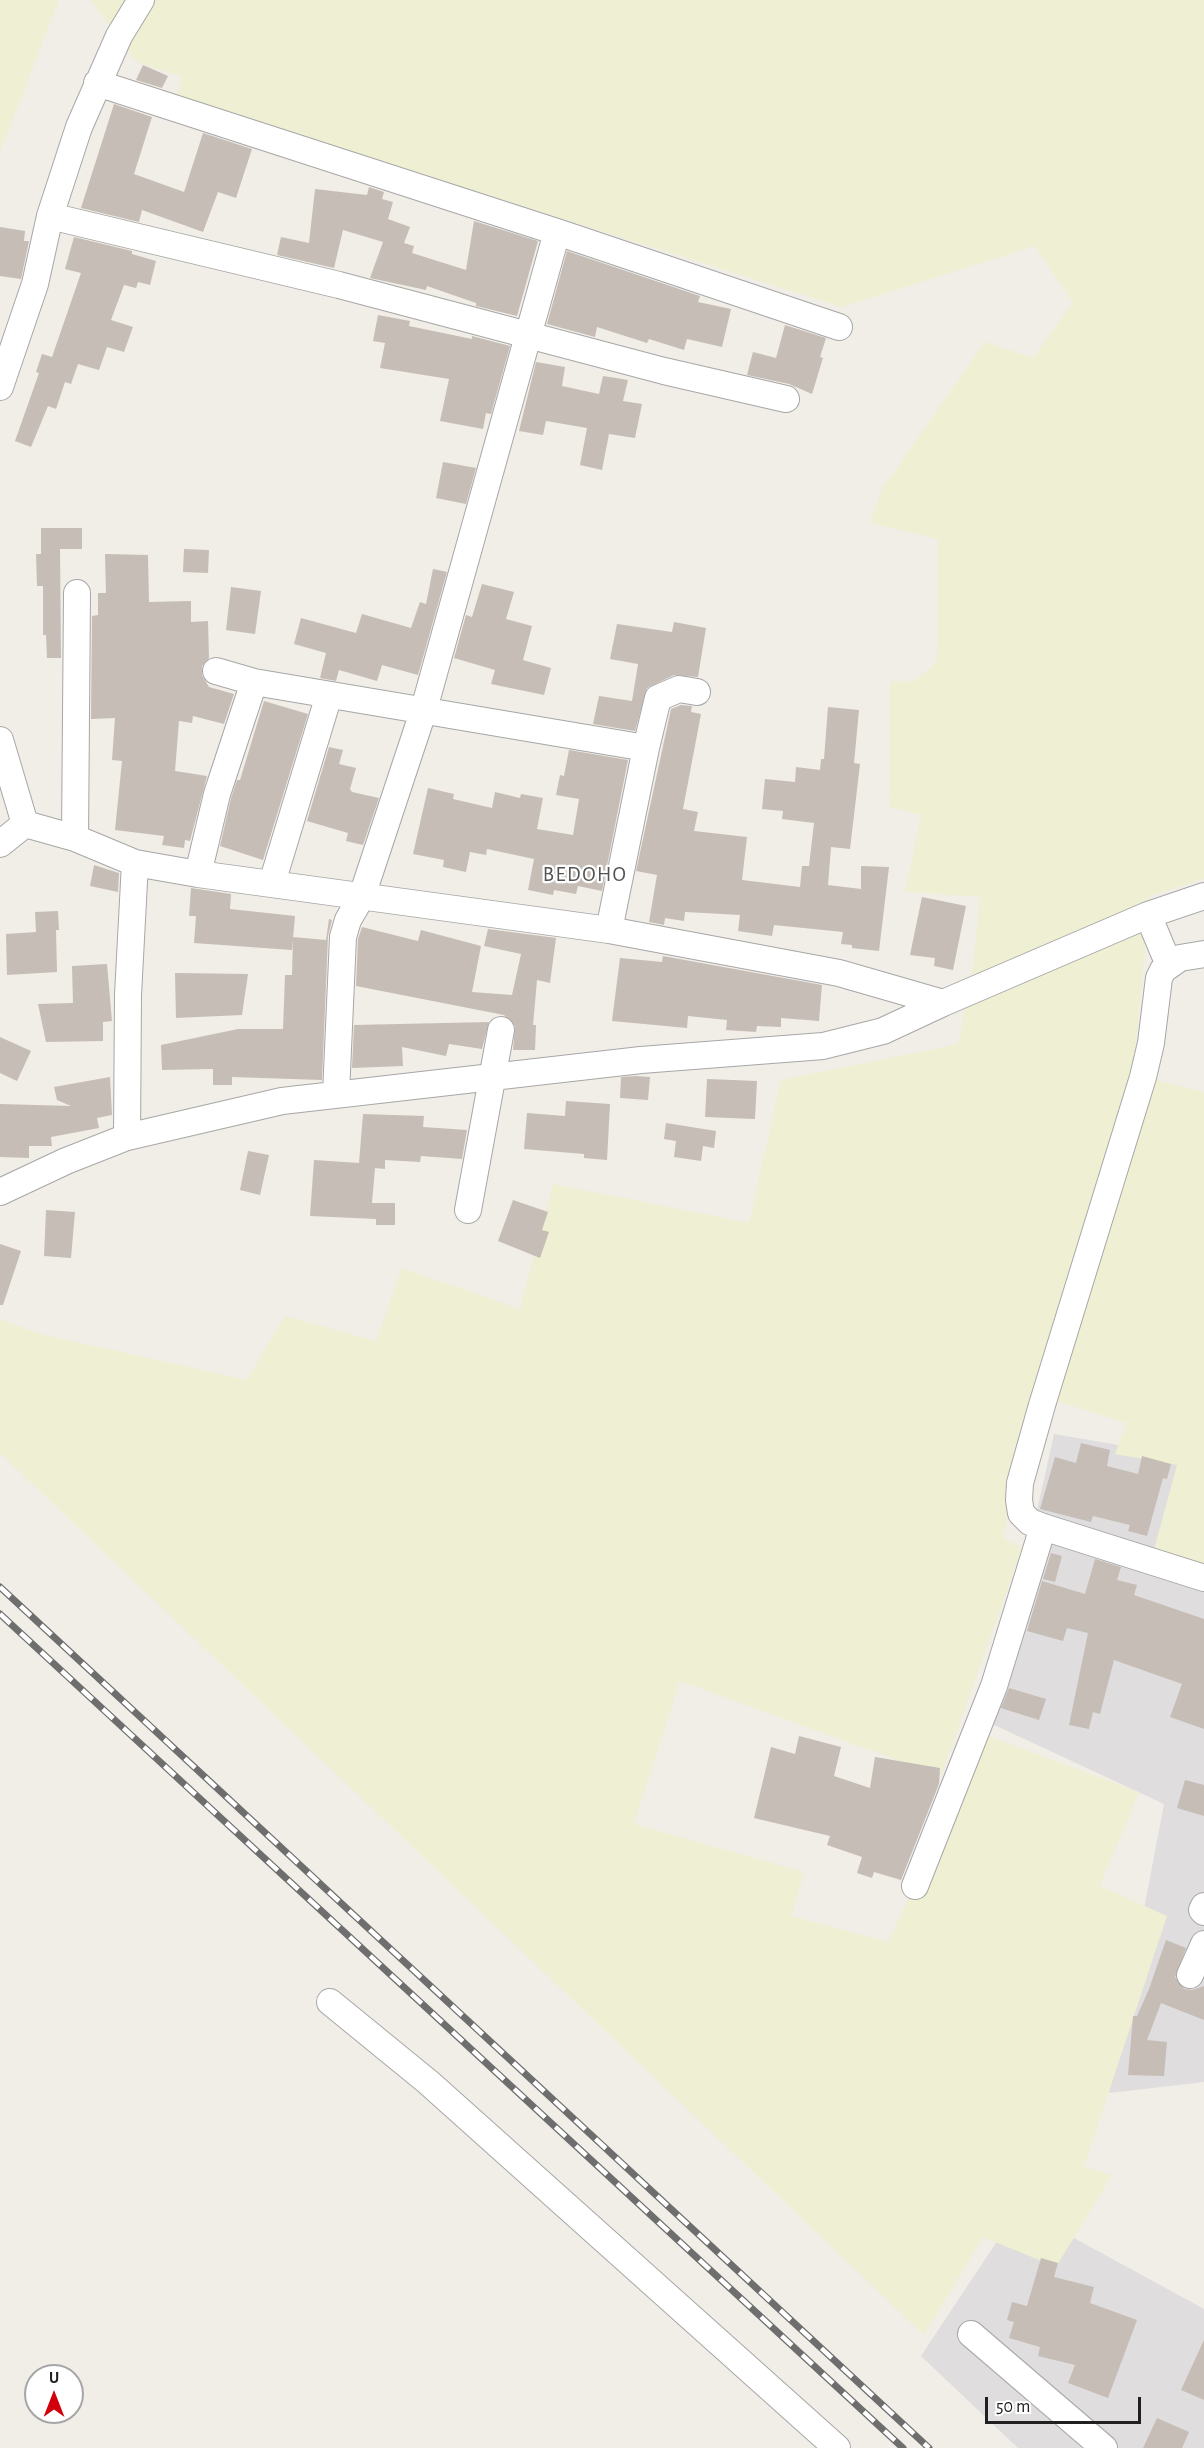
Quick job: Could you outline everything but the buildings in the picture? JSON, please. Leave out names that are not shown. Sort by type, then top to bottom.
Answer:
[{"type":"street","points":[[0,387],[35,284],[50,216],[79,127],[118,36],[141,0]]},
{"type":"street","points":[[97,83],[557,232],[839,327]]},
{"type":"street","points":[[50,216],[339,285],[664,371],[786,399]]},
{"type":"street","points":[[336,1094],[343,937],[348,920],[362,896],[424,709],[557,232]]},
{"type":"street","points":[[75,838],[77,593]]},
{"type":"street","points":[[216,671],[254,682],[646,748]]},
{"type":"street","points":[[198,874],[217,794],[254,682]]},
{"type":"street","points":[[609,930],[658,698],[679,689],[697,692]]},
{"type":"street","points":[[272,883],[329,695]]},
{"type":"street","points":[[0,740],[25,824]]},
{"type":"street","points":[[25,824],[75,838],[135,863],[198,874],[609,930],[839,974],[943,1003]]},
{"type":"street","points":[[0,844],[25,824]]},
{"type":"street","points":[[127,1137],[128,995],[135,863]]},
{"type":"street","points":[[0,1192],[66,1161],[127,1137],[282,1101],[641,1060],[823,1046],[883,1030],[943,1003],[1153,927],[1204,896]]},
{"type":"street","points":[[1153,927],[1169,965]]},
{"type":"street","points":[[1204,954],[1180,958],[1169,965],[1159,978],[1151,1043],[1143,1077],[1020,1483],[1021,1513],[1030,1522],[1204,1578]]},
{"type":"street","points":[[468,1210],[501,1030]]},
{"type":"street","points":[[915,1886],[994,1686],[1042,1527]]},
{"type":"street","points":[[1204,1906],[1202,1910],[1204,1912]]},
{"type":"street","points":[[1190,1975],[1204,1944]]},
{"type":"street","points":[[330,2002],[428,2082],[837,2448]]},
{"type":"street","points":[[972,2334],[1104,2448]]},
{"type":"shaded area","points":[[1054,1434],[1183,1456],[1204,1442],[1204,2082],[1109,2093],[1164,1804],[990,1723]]},
{"type":"shaded area","points":[[1019,2208],[1204,2309],[1204,2448],[1018,2448],[921,2356]]},
{"type":"green space","points":[[0,0],[59,0],[0,152]]},
{"type":"green space","points":[[91,0],[1204,0],[1204,879],[1150,896],[1133,1074],[1204,1092],[1204,1570],[1153,1553],[1177,1465],[1115,1454],[1126,1423],[1038,1395],[1003,1537],[1022,1548],[941,1776],[680,1681],[634,1824],[804,1872],[792,1916],[888,1942],[985,1735],[1139,1792],[1100,1886],[1167,1916],[1084,2167],[1112,2175],[1056,2267],[983,2237],[924,2335],[0,1453],[0,1319],[40,1334],[247,1380],[285,1316],[376,1341],[402,1268],[520,1309],[553,1184],[749,1223],[781,1080],[958,1044],[973,966],[980,897],[905,892],[921,815],[889,807],[890,681],[913,682],[937,662],[938,539],[870,523],[882,489],[985,342],[1033,358],[1073,302],[1035,246],[842,307],[176,97],[182,77],[135,61]]},
{"type":"railway","points":[[0,1587],[929,2448]]},
{"type":"railway","points":[[0,1614],[903,2448]]},
{"type":"district","name":"BEDOHO","points":[[585,875]]}]
